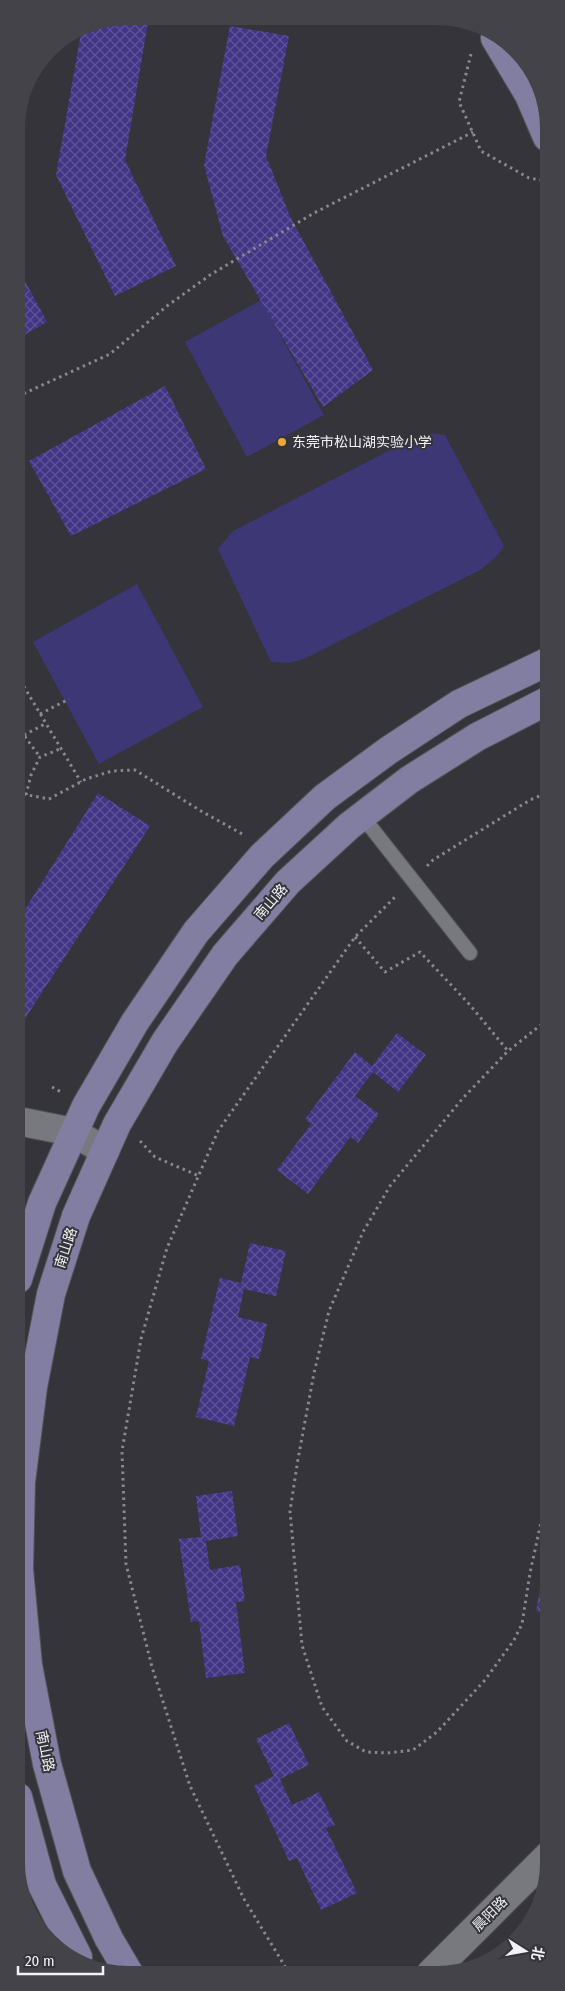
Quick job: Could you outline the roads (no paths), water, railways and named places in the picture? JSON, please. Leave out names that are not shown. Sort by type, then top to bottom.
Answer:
[{"type":"main road","points":[[484,42],[529,95],[540,121]]},
{"type":"main road","points":[[25,1258],[42,1203],[86,1106],[135,1022],[196,932],[272,847],[325,797],[389,750],[458,704],[540,665]]},
{"type":"main road","name":"南山路","points":[[25,1450],[33,1387],[51,1294],[76,1216],[117,1124],[165,1042],[226,955],[288,882],[349,826],[410,780],[477,737],[540,705]]},
{"type":"main road","name":"南山路","points":[[25,1633],[28,1665],[47,1764],[77,1871],[109,1938],[125,1966]]},
{"type":"main road","points":[[25,1822],[42,1884],[75,1951]]},
{"type":"street","points":[[25,1123],[73,1132],[105,1151]]},
{"type":"street","name":"晨阳路","points":[[438,1966],[540,1863]]},
{"type":"lane","points":[[362,816],[470,953]]},
{"type":"place","name":"东莞市松山湖实验小学","points":[[282,442]]}]
